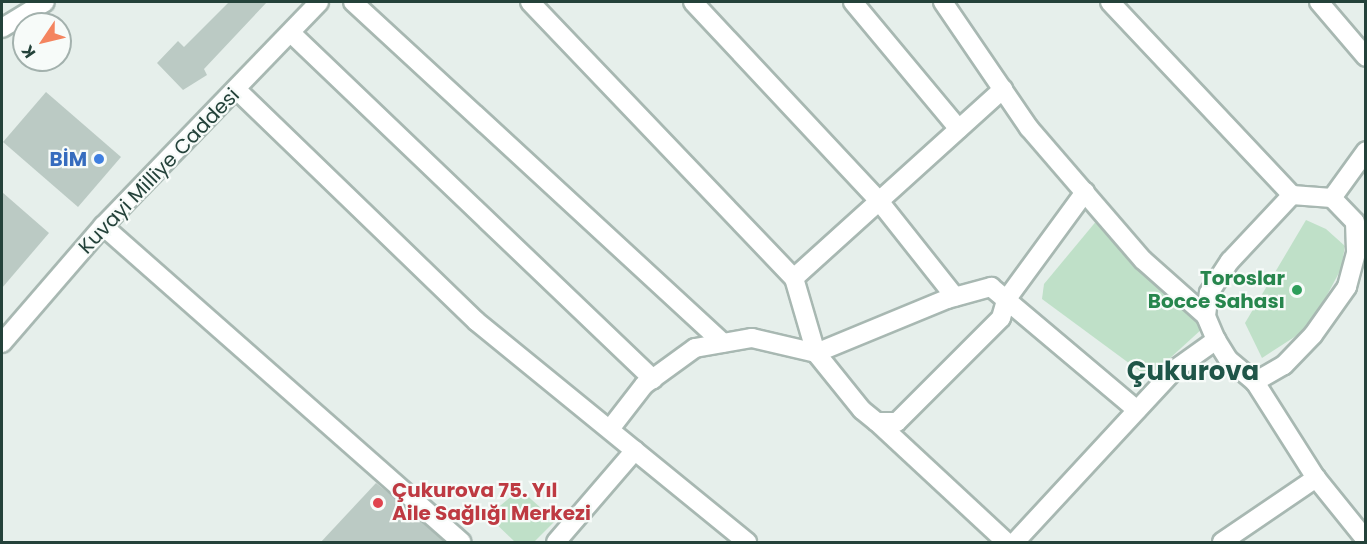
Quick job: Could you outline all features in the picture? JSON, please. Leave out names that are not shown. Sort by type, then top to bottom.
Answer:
[{"type":"street","points":[[2,28],[43,2]]},
{"type":"street","name":"Kuvayi Milliye Caddesi","points":[[2,343],[103,226],[238,91],[319,2]]},
{"type":"street","points":[[353,2],[723,343]]},
{"type":"street","points":[[530,2],[794,278],[816,354],[877,422],[1006,543]]},
{"type":"street","points":[[693,2],[879,201],[955,297]]},
{"type":"street","points":[[854,2],[958,129]]},
{"type":"street","points":[[943,2],[1029,128],[1143,260],[1206,316],[1216,340],[1228,358],[1255,382],[1316,478],[1365,540]]},
{"type":"street","points":[[1110,2],[1292,195],[1332,198],[1360,227],[1347,287],[1313,335],[1284,365],[1255,382]]},
{"type":"street","points":[[1319,2],[1365,57]]},
{"type":"street","points":[[291,33],[653,378]]},
{"type":"street","points":[[794,278],[1003,89]]},
{"type":"street","points":[[238,91],[476,321],[747,543]]},
{"type":"street","points":[[1332,198],[1365,151]]},
{"type":"street","points":[[877,422],[897,422],[963,360],[1001,318],[1006,300],[1084,192]]},
{"type":"street","points":[[1206,316],[1209,293],[1230,261],[1292,195]]},
{"type":"street","points":[[103,226],[462,543]]},
{"type":"street","points":[[610,429],[653,378],[695,348],[752,338],[816,354],[955,297],[991,287],[1137,410]]},
{"type":"street","points":[[1015,543],[1174,370],[1216,340]]},
{"type":"street","points":[[556,543],[635,450]]},
{"type":"street","points":[[1222,543],[1316,478]]},
{"type":"green space","points":[[1103,213],[1203,328],[1157,370],[1141,372],[1042,299],[1044,284]]},
{"type":"green space","name":"Toroslar Bocce Sahası","points":[[1306,220],[1326,229],[1345,246],[1341,269],[1310,327],[1262,358],[1245,323]]},
{"type":"green space","points":[[520,489],[555,521],[534,542],[515,542],[488,516]]},
{"type":"building","points":[[229,2],[267,2],[204,69],[207,75],[183,90],[157,63],[178,41],[184,47]]},
{"type":"building","points":[[46,92],[121,157],[78,207],[3,142]]},
{"type":"building","points":[[2,192],[49,233],[2,288]]},
{"type":"building","name":"Çukurova 75. Yıl Aile Sağlığı Merkezi","points":[[376,483],[396,499],[446,543],[320,543]]},
{"type":"place","name":"BİM","points":[[99,159]]},
{"type":"place","name":"Toroslar Bocce Sahası","points":[[1297,290]]},
{"type":"place","name":"Çukurova 75. Yıl Aile Sağlığı Merkezi","points":[[378,503]]},
{"type":"district","name":"Çukurova","points":[[1193,372]]}]
